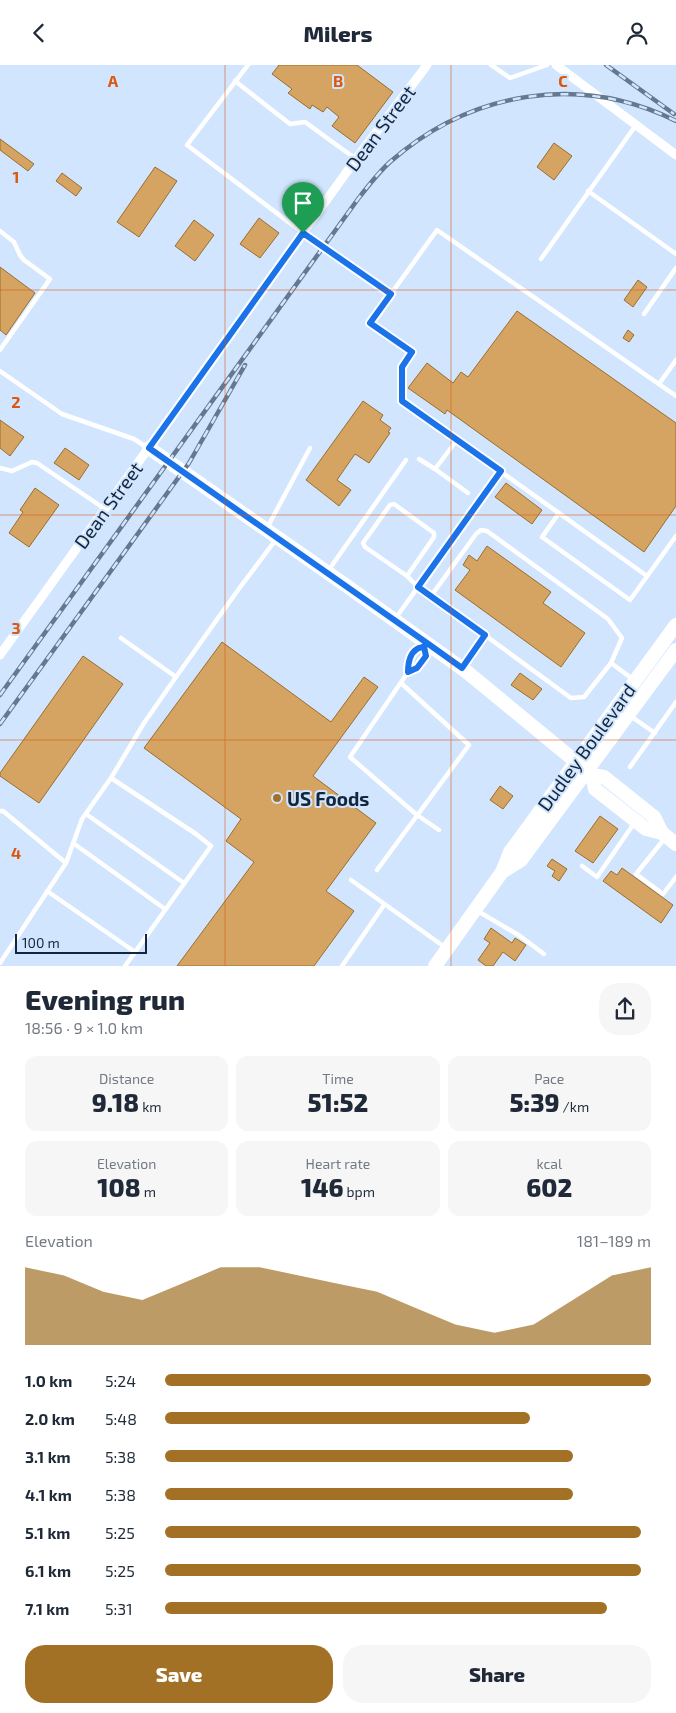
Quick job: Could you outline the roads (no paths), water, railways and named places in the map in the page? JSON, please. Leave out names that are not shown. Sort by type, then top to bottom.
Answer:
[{"type":"main road","points":[[149,448],[327,572],[426,645],[462,668],[589,773],[604,777],[654,817],[668,838]]},
{"type":"main road","name":"Dudley Boulevard","points":[[502,872],[510,852],[676,625]]},
{"type":"main road","name":"Dudley Boulevard","points":[[502,872],[521,860],[589,773],[628,714],[676,650]]},
{"type":"main road","points":[[589,773],[595,789],[646,829],[668,838]]},
{"type":"main road","points":[[435,965],[502,872]]},
{"type":"street","name":"Dean Street","points":[[0,655],[356,159],[427,65]]},
{"type":"street","points":[[556,65],[676,155]]},
{"type":"lane","points":[[248,65],[188,145],[303,233],[391,294]]},
{"type":"lane","points":[[491,65],[510,78],[546,65]]},
{"type":"lane","points":[[235,81],[290,124],[305,123],[356,159]]},
{"type":"lane","points":[[541,259],[636,125]]},
{"type":"lane","points":[[588,191],[676,254]]},
{"type":"lane","points":[[647,576],[402,401],[402,367],[412,352],[370,323],[437,230],[676,396]]},
{"type":"lane","points":[[0,231],[14,242],[24,261],[50,279],[0,350]]},
{"type":"lane","points":[[644,314],[676,268]]},
{"type":"lane","points":[[659,384],[676,360]]},
{"type":"lane","points":[[0,371],[62,414],[134,439],[149,448]]},
{"type":"lane","points":[[435,469],[457,440]]},
{"type":"lane","points":[[0,963],[66,863],[82,819],[111,778],[144,723],[238,590],[272,533],[310,448]]},
{"type":"lane","points":[[419,459],[468,493]]},
{"type":"lane","points":[[327,572],[406,460]]},
{"type":"lane","points":[[0,468],[12,471],[32,462],[37,463],[105,509]]},
{"type":"lane","points":[[394,620],[501,471]]},
{"type":"lane","points":[[407,576],[434,537],[434,533],[394,504],[390,505],[364,543],[365,547],[407,576],[418,587],[571,698],[584,697],[611,663],[622,638],[608,619],[487,531],[481,530],[476,534],[431,596]]},
{"type":"lane","points":[[559,513],[542,537],[630,599],[676,536]]},
{"type":"lane","points":[[462,668],[485,635]]},
{"type":"lane","points":[[121,639],[176,677]]},
{"type":"lane","points":[[408,672],[417,668],[426,656],[426,645],[416,650],[408,661],[408,672],[350,757],[417,815],[439,830]]},
{"type":"lane","points":[[611,663],[635,680]]},
{"type":"lane","points":[[377,870],[469,745],[401,683]]},
{"type":"lane","points":[[630,767],[676,702]]},
{"type":"lane","points":[[628,714],[655,733]]},
{"type":"lane","points":[[111,778],[211,846],[125,965]]},
{"type":"lane","points":[[0,811],[3,811],[66,863]]},
{"type":"lane","points":[[86,814],[184,883]]},
{"type":"lane","points":[[582,866],[597,877],[636,821]]},
{"type":"lane","points":[[668,838],[636,874],[664,894],[676,877]]},
{"type":"lane","points":[[73,843],[165,909]]},
{"type":"lane","points":[[350,881],[447,949]]},
{"type":"lane","points":[[47,891],[135,951]]},
{"type":"lane","points":[[342,965],[384,905]]},
{"type":"lane","points":[[475,909],[520,936],[544,954]]},
{"type":"railway","points":[[606,65],[674,114]]},
{"type":"railway","points":[[0,695],[358,199],[390,162],[422,138],[455,119],[491,105],[527,97],[564,94],[602,97],[639,106],[676,121]]},
{"type":"railway","points":[[0,724],[189,463],[245,365]]},
{"type":"place","name":"US Foods","points":[[277,798]]}]
